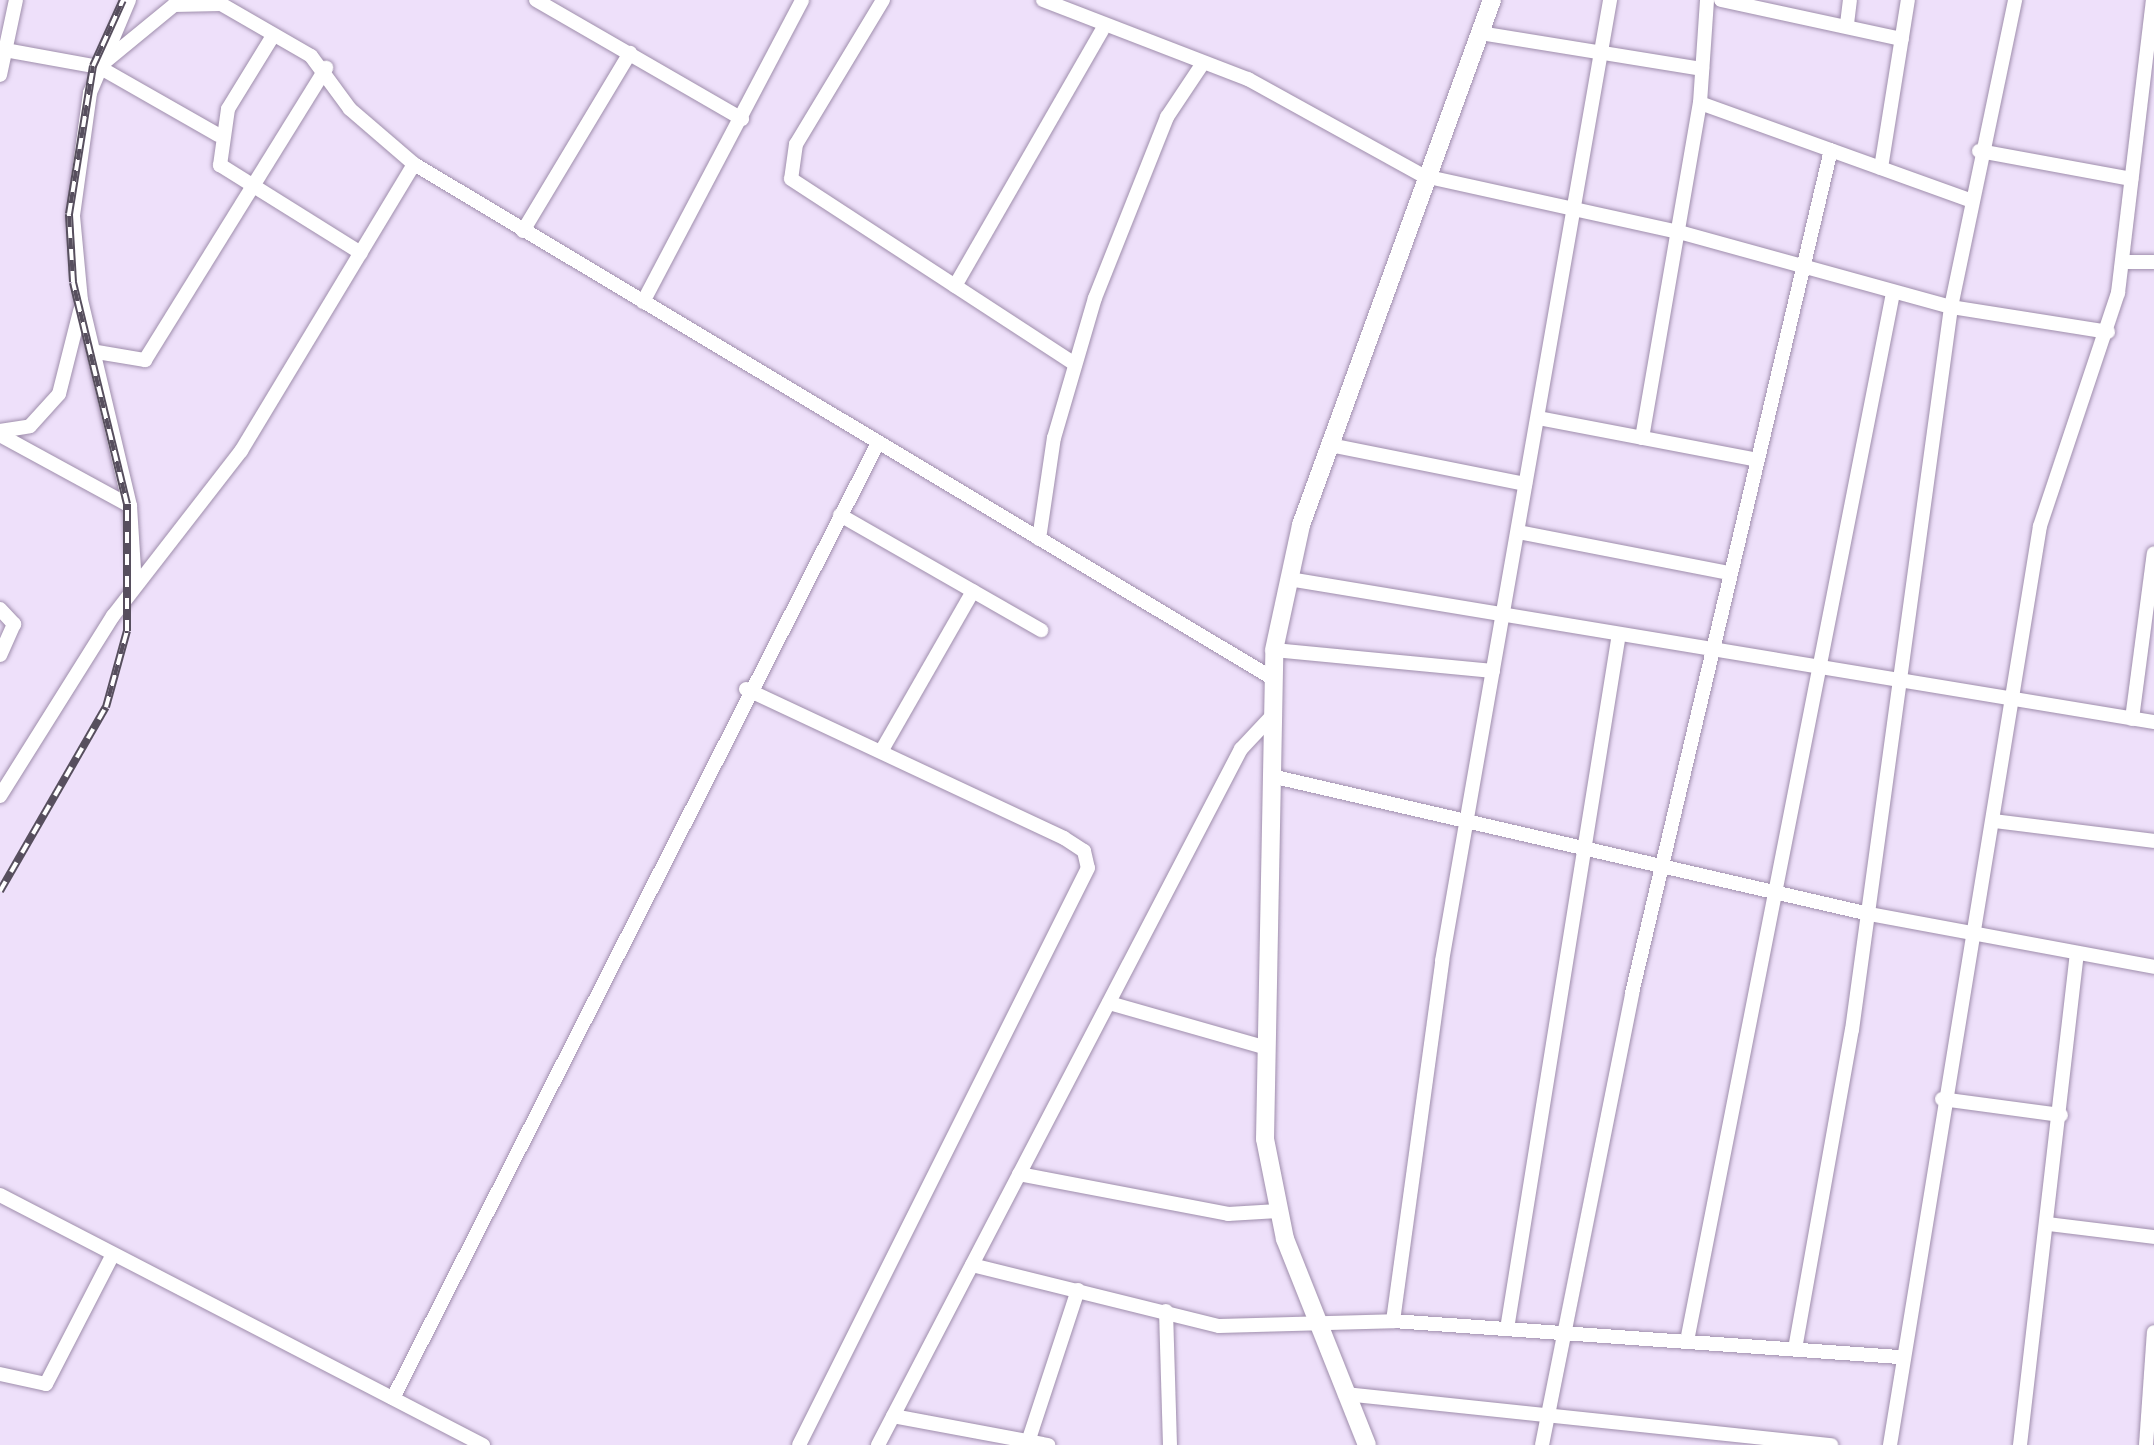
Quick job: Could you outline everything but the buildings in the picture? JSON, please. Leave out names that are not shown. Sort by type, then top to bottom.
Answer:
[{"type":"street","points":[[129,0],[99,67],[76,167],[82,300],[130,506],[136,586]]},
{"type":"street","points":[[536,0],[742,119]]},
{"type":"street","points":[[643,302],[802,0]]},
{"type":"street","points":[[883,0],[796,144],[791,178],[1073,363]]},
{"type":"street","points":[[1043,0],[1102,30],[1203,63],[1424,176],[1679,232],[1951,307],[2108,332]]},
{"type":"street","points":[[1367,1445],[1313,1319],[1278,1211],[1263,1046],[1274,650],[1288,579],[1330,445],[1424,176],[1492,0]]},
{"type":"street","points":[[1393,1321],[1493,671],[1610,0]]},
{"type":"street","points":[[1642,438],[1700,102],[1707,0]]},
{"type":"street","points":[[1721,0],[1848,24],[1902,39]]},
{"type":"street","points":[[1848,24],[1850,0]]},
{"type":"street","points":[[1880,168],[1908,0]]},
{"type":"street","points":[[1795,1349],[1869,914],[1951,307],[1979,152],[2016,0]]},
{"type":"street","points":[[1890,1445],[1899,1357],[1994,821],[2046,500],[2108,332],[2124,262],[2132,179],[2148,99],[2153,0]]},
{"type":"street","points":[[99,67],[156,17],[190,1],[221,4],[271,39],[326,68],[350,109],[414,164],[1272,678]]},
{"type":"street","points":[[0,75],[10,8]]},
{"type":"street","points":[[955,286],[1102,30]]},
{"type":"street","points":[[1480,33],[1598,57],[1702,69]]},
{"type":"street","points":[[271,39],[218,135],[220,165],[361,253]]},
{"type":"street","points":[[5,50],[99,67],[218,135]]},
{"type":"street","points":[[523,232],[630,53]]},
{"type":"street","points":[[1040,539],[1073,363],[1168,117],[1203,63]]},
{"type":"street","points":[[97,352],[145,360],[249,183],[326,68]]},
{"type":"street","points":[[1700,102],[1969,200]]},
{"type":"street","points":[[1542,1445],[1710,649],[1830,150]]},
{"type":"street","points":[[1979,152],[2132,179]]},
{"type":"street","points":[[0,796],[136,586],[241,451],[414,164]]},
{"type":"street","points":[[2124,262],[2154,262]]},
{"type":"street","points":[[1686,1341],[1815,668],[1894,293]]},
{"type":"street","points":[[0,433],[30,426],[59,394],[82,300]]},
{"type":"street","points":[[1538,418],[1754,458]]},
{"type":"street","points":[[0,433],[130,506]]},
{"type":"street","points":[[393,1398],[746,689],[878,445]]},
{"type":"street","points":[[1330,445],[1525,484]]},
{"type":"street","points":[[840,515],[1041,630]]},
{"type":"street","points":[[1518,532],[1728,573]]},
{"type":"street","points":[[2132,719],[2154,553]]},
{"type":"street","points":[[1288,579],[1902,684],[2154,722]]},
{"type":"street","points":[[882,750],[973,592]]},
{"type":"street","points":[[0,609],[14,624],[0,655]]},
{"type":"street","points":[[1507,1329],[1619,634]]},
{"type":"street","points":[[1274,650],[1493,671]]},
{"type":"street","points":[[746,689],[1076,845],[1087,879],[799,1445]]},
{"type":"street","points":[[878,1445],[1240,749],[1271,718]]},
{"type":"street","points":[[1272,776],[1869,914],[2154,967]]},
{"type":"street","points":[[1994,821],[2154,842]]},
{"type":"street","points":[[2020,1445],[2078,953]]},
{"type":"street","points":[[1109,1002],[1263,1046]]},
{"type":"street","points":[[1942,1099],[2060,1115]]},
{"type":"street","points":[[1020,1174],[1228,1214],[1278,1211]]},
{"type":"street","points":[[0,1194],[484,1445]]},
{"type":"street","points":[[2048,1224],[2154,1236]]},
{"type":"street","points":[[0,1374],[26,1387],[52,1377],[114,1254]]},
{"type":"street","points":[[972,1265],[1219,1326],[1313,1319],[1393,1321],[1899,1357]]},
{"type":"street","points":[[1028,1442],[1078,1290]]},
{"type":"street","points":[[1166,1311],[1170,1445]]},
{"type":"street","points":[[2146,1445],[2154,1332]]},
{"type":"street","points":[[1345,1394],[1831,1445]]},
{"type":"street","points":[[893,1416],[1048,1445]]},
{"type":"railway","points":[[0,891],[106,707],[127,631],[127,504],[73,282],[69,214],[93,66],[123,0]]}]
